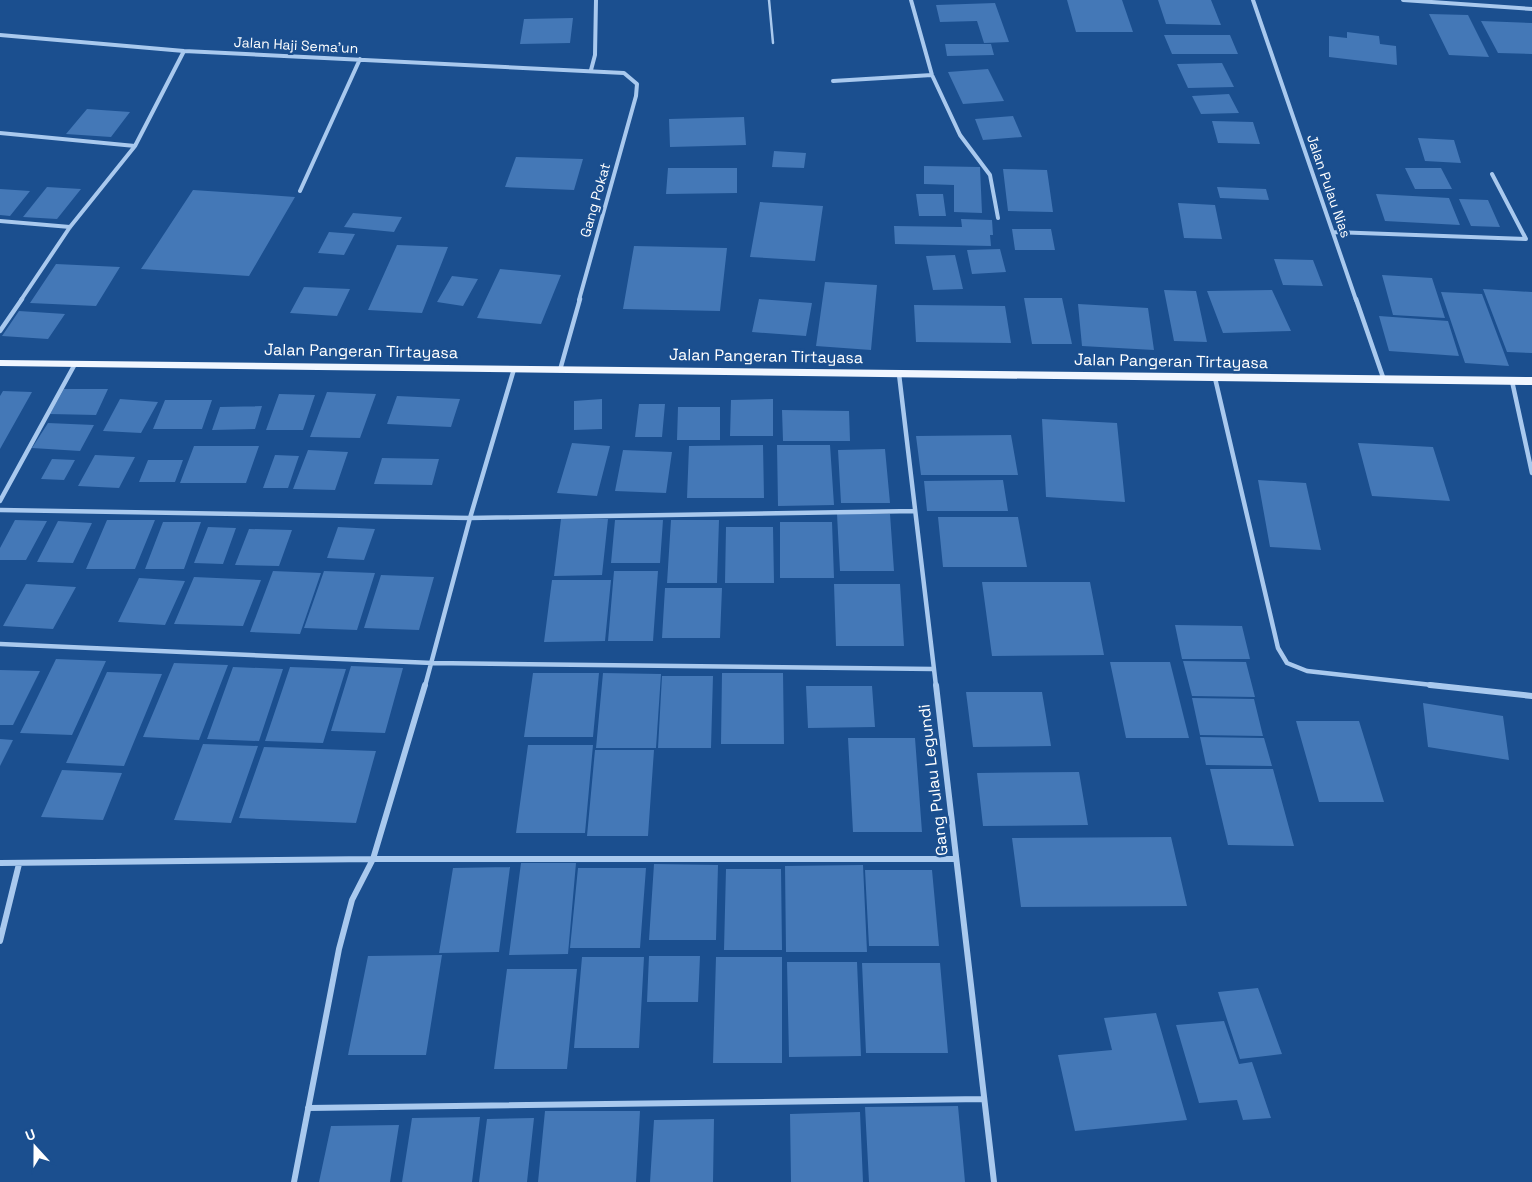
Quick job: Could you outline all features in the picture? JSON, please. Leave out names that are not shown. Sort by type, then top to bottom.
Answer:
[{"type":"main road","name":"Jalan Pangeran Tirtayasa","points":[[0,363],[1532,381]]},
{"type":"street","points":[[591,70],[595,55],[596,0]]},
{"type":"street","points":[[911,0],[932,75],[960,135],[990,175],[998,218]]},
{"type":"street","name":"Jalan Pulau Nias","points":[[1253,0],[1384,380]]},
{"type":"street","points":[[1403,0],[1532,9]]},
{"type":"street","name":"Jalan Haji Sema'un","points":[[0,35],[184,51],[591,70]]},
{"type":"street","points":[[0,331],[70,227],[134,146],[184,51]]},
{"type":"street","points":[[300,191],[360,59]]},
{"type":"street","name":"Gang Pokat","points":[[560,370],[636,96],[637,84],[624,73],[591,70]]},
{"type":"street","points":[[833,81],[932,75]]},
{"type":"street","points":[[0,133],[134,146]]},
{"type":"street","points":[[1333,232],[1526,239],[1492,174]]},
{"type":"street","points":[[0,221],[70,227]]},
{"type":"street","points":[[0,501],[75,364]]},
{"type":"street","points":[[294,1182],[343,933],[352,900],[373,858],[432,664],[470,518],[514,369]]},
{"type":"street","name":"Gang Pulau Legundi","points":[[899,374],[994,1182]]},
{"type":"street","points":[[1215,378],[1278,648],[1287,663],[1307,671],[1532,696]]},
{"type":"street","points":[[1512,381],[1523,424],[1532,473]]},
{"type":"street","points":[[0,510],[470,518],[915,511]]},
{"type":"street","points":[[0,644],[432,664],[933,669]]},
{"type":"street","points":[[0,864],[373,858],[956,859]]},
{"type":"street","points":[[0,941],[19,864]]},
{"type":"street","points":[[308,1108],[984,1099]]},
{"type":"lane","points":[[769,0],[773,43]]},
{"type":"building","points":[[1067,0],[1122,0],[1133,32],[1076,32]]},
{"type":"building","points":[[1158,0],[1211,0],[1221,25],[1166,24]]},
{"type":"building","points":[[995,3],[1009,42],[984,43],[977,21],[940,22],[936,5]]},
{"type":"building","points":[[1429,14],[1468,15],[1489,57],[1449,55]]},
{"type":"building","points":[[573,18],[570,43],[520,44],[524,19]]},
{"type":"building","points":[[1481,21],[1532,23],[1532,54],[1498,53]]},
{"type":"building","points":[[1347,32],[1379,36],[1380,44],[1396,46],[1397,65],[1329,57],[1329,36],[1347,38]]},
{"type":"building","points":[[1164,35],[1230,35],[1238,54],[1172,54]]},
{"type":"building","points":[[945,44],[991,44],[994,55],[947,56]]},
{"type":"building","points":[[1222,63],[1234,87],[1188,88],[1177,64]]},
{"type":"building","points":[[988,69],[1004,101],[963,104],[948,72]]},
{"type":"building","points":[[1229,94],[1239,113],[1201,114],[1192,96]]},
{"type":"building","points":[[87,109],[130,112],[111,137],[66,134]]},
{"type":"building","points":[[1013,116],[1022,137],[983,140],[975,119]]},
{"type":"building","points":[[744,117],[746,145],[670,147],[669,119]]},
{"type":"building","points":[[1212,121],[1253,122],[1260,144],[1218,143]]},
{"type":"building","points":[[1418,138],[1454,140],[1461,163],[1425,161]]},
{"type":"building","points":[[774,151],[806,153],[804,168],[772,167]]},
{"type":"building","points":[[516,157],[583,159],[574,190],[505,187]]},
{"type":"building","points":[[924,166],[980,167],[982,213],[954,212],[954,185],[924,184]]},
{"type":"building","points":[[668,168],[737,168],[737,193],[666,194]]},
{"type":"building","points":[[1405,168],[1441,168],[1452,189],[1415,189]]},
{"type":"building","points":[[1003,169],[1047,170],[1053,212],[1008,211]]},
{"type":"building","points":[[47,187],[81,189],[57,219],[23,217]]},
{"type":"building","points":[[1217,187],[1266,189],[1269,200],[1220,198]]},
{"type":"building","points":[[0,189],[30,191],[10,216],[0,215]]},
{"type":"building","points":[[193,190],[295,197],[249,276],[141,269]]},
{"type":"building","points":[[916,194],[943,194],[946,216],[919,216]]},
{"type":"building","points":[[1376,194],[1449,198],[1460,225],[1385,221]]},
{"type":"building","points":[[1459,199],[1488,200],[1500,227],[1471,226]]},
{"type":"building","points":[[760,202],[823,206],[815,261],[750,257]]},
{"type":"building","points":[[1178,203],[1215,205],[1222,239],[1184,238]]},
{"type":"building","points":[[353,213],[402,217],[394,232],[344,227]]},
{"type":"building","points":[[961,219],[992,220],[993,235],[990,235],[991,246],[895,244],[894,226],[962,227]]},
{"type":"building","points":[[1012,229],[1051,229],[1055,250],[1015,250]]},
{"type":"building","points":[[329,232],[355,234],[344,255],[318,253]]},
{"type":"building","points":[[397,245],[448,247],[422,313],[368,310]]},
{"type":"building","points":[[634,246],[727,248],[720,311],[623,309]]},
{"type":"building","points":[[1000,249],[1006,272],[972,274],[967,250]]},
{"type":"building","points":[[955,255],[963,289],[933,290],[926,256]]},
{"type":"building","points":[[1274,259],[1313,260],[1323,286],[1283,285]]},
{"type":"building","points":[[56,264],[120,267],[96,306],[30,303]]},
{"type":"building","points":[[500,269],[561,275],[541,324],[477,318]]},
{"type":"building","points":[[1382,275],[1432,278],[1445,318],[1393,315]]},
{"type":"building","points":[[452,276],[478,279],[463,306],[437,302]]},
{"type":"building","points":[[825,282],[877,285],[871,350],[816,346]]},
{"type":"building","points":[[304,287],[350,289],[337,316],[290,313]]},
{"type":"building","points":[[1483,289],[1532,292],[1532,353],[1507,352]]},
{"type":"building","points":[[1164,290],[1196,291],[1207,342],[1174,341]]},
{"type":"building","points":[[1272,290],[1291,331],[1223,333],[1207,291]]},
{"type":"building","points":[[1441,292],[1482,294],[1509,366],[1465,363]]},
{"type":"building","points":[[1024,298],[1062,298],[1072,344],[1032,344]]},
{"type":"building","points":[[759,299],[812,303],[806,336],[752,332]]},
{"type":"building","points":[[1078,304],[1148,308],[1154,350],[1082,346]]},
{"type":"building","points":[[914,305],[1005,306],[1011,343],[916,342]]},
{"type":"building","points":[[19,311],[65,314],[48,339],[2,336]]},
{"type":"building","points":[[1379,316],[1448,321],[1459,356],[1389,351]]},
{"type":"building","points":[[64,389],[108,389],[96,415],[50,414]]},
{"type":"building","points":[[3,391],[32,392],[0,449],[0,396]]},
{"type":"building","points":[[327,392],[376,394],[360,438],[310,437]]},
{"type":"building","points":[[279,394],[315,395],[303,430],[266,430]]},
{"type":"building","points":[[397,396],[460,399],[451,427],[387,424]]},
{"type":"building","points":[[120,399],[158,402],[141,433],[103,431]]},
{"type":"building","points":[[602,399],[602,429],[574,430],[574,401]]},
{"type":"building","points":[[773,399],[773,436],[730,436],[731,400]]},
{"type":"building","points":[[165,400],[212,400],[202,429],[153,429]]},
{"type":"building","points":[[639,404],[665,404],[662,437],[635,437]]},
{"type":"building","points":[[262,406],[255,429],[212,430],[220,407]]},
{"type":"building","points":[[678,407],[720,407],[720,440],[677,440]]},
{"type":"building","points":[[782,410],[849,411],[850,441],[783,441]]},
{"type":"building","points":[[1042,419],[1117,423],[1125,502],[1046,497]]},
{"type":"building","points":[[48,423],[94,425],[80,451],[32,448]]},
{"type":"building","points":[[1011,435],[1018,475],[921,475],[916,436]]},
{"type":"building","points":[[572,443],[610,446],[597,496],[557,493]]},
{"type":"building","points":[[1358,443],[1433,447],[1450,501],[1372,496]]},
{"type":"building","points":[[763,445],[764,498],[687,498],[689,446]]},
{"type":"building","points":[[777,445],[830,445],[834,505],[778,506]]},
{"type":"building","points":[[194,446],[259,446],[246,483],[180,483]]},
{"type":"building","points":[[885,449],[890,503],[841,503],[838,450]]},
{"type":"building","points":[[308,450],[348,452],[335,490],[293,489]]},
{"type":"building","points":[[623,450],[672,452],[666,493],[615,491]]},
{"type":"building","points":[[95,455],[135,457],[119,488],[78,486]]},
{"type":"building","points":[[275,455],[299,456],[288,488],[263,488]]},
{"type":"building","points":[[382,458],[439,459],[432,485],[374,484]]},
{"type":"building","points":[[52,459],[75,460],[64,480],[41,479]]},
{"type":"building","points":[[148,460],[183,460],[175,482],[139,482]]},
{"type":"building","points":[[1003,480],[1008,511],[927,511],[924,481]]},
{"type":"building","points":[[1258,480],[1306,483],[1321,550],[1270,547]]},
{"type":"building","points":[[837,514],[890,514],[894,571],[840,571]]},
{"type":"building","points":[[938,517],[1018,517],[1027,567],[943,567]]},
{"type":"building","points":[[561,519],[608,519],[602,575],[554,576]]},
{"type":"building","points":[[15,520],[47,521],[26,560],[0,560],[0,548]]},
{"type":"building","points":[[107,520],[155,520],[135,569],[86,569]]},
{"type":"building","points":[[615,520],[663,520],[660,563],[611,563]]},
{"type":"building","points":[[671,520],[719,520],[717,583],[667,583]]},
{"type":"building","points":[[58,521],[92,523],[73,563],[37,562]]},
{"type":"building","points":[[163,522],[201,522],[184,569],[145,569]]},
{"type":"building","points":[[780,522],[832,522],[834,578],[780,578]]},
{"type":"building","points":[[208,527],[236,528],[223,564],[194,563]]},
{"type":"building","points":[[338,527],[375,529],[364,560],[327,558]]},
{"type":"building","points":[[726,527],[773,527],[774,583],[725,583]]},
{"type":"building","points":[[249,529],[292,530],[279,566],[235,565]]},
{"type":"building","points":[[273,571],[321,573],[300,634],[250,632]]},
{"type":"building","points":[[324,571],[375,573],[357,630],[304,628]]},
{"type":"building","points":[[614,571],[658,571],[653,641],[608,641]]},
{"type":"building","points":[[381,575],[434,577],[419,630],[364,628]]},
{"type":"building","points":[[194,577],[261,580],[243,626],[174,624]]},
{"type":"building","points":[[139,578],[185,581],[165,625],[118,622]]},
{"type":"building","points":[[552,580],[611,580],[605,641],[544,642]]},
{"type":"building","points":[[982,582],[1090,582],[1104,655],[992,656]]},
{"type":"building","points":[[26,584],[76,587],[53,629],[3,626]]},
{"type":"building","points":[[834,584],[900,584],[904,646],[836,646]]},
{"type":"building","points":[[665,588],[722,588],[720,638],[662,638]]},
{"type":"building","points":[[1175,625],[1242,626],[1250,659],[1182,659]]},
{"type":"building","points":[[56,659],[106,661],[72,735],[20,733]]},
{"type":"building","points":[[1183,661],[1246,662],[1255,697],[1192,696]]},
{"type":"building","points":[[1110,662],[1170,662],[1189,738],[1126,738]]},
{"type":"building","points":[[174,663],[228,665],[199,740],[143,737]]},
{"type":"building","points":[[351,666],[403,668],[385,733],[331,731]]},
{"type":"building","points":[[233,667],[283,669],[259,741],[207,739]]},
{"type":"building","points":[[290,667],[346,669],[323,743],[265,741]]},
{"type":"building","points":[[0,670],[40,671],[13,725],[0,725]]},
{"type":"building","points":[[107,672],[162,674],[124,766],[66,763]]},
{"type":"building","points":[[533,673],[599,673],[593,737],[524,737]]},
{"type":"building","points":[[603,673],[661,674],[656,748],[596,748]]},
{"type":"building","points":[[722,673],[783,673],[784,744],[721,744]]},
{"type":"building","points":[[662,676],[713,676],[711,748],[658,748]]},
{"type":"building","points":[[806,686],[872,686],[875,727],[808,728]]},
{"type":"building","points":[[966,692],[1042,692],[1051,746],[973,747]]},
{"type":"building","points":[[1192,698],[1254,699],[1263,736],[1200,735]]},
{"type":"building","points":[[1423,703],[1503,716],[1509,760],[1428,747]]},
{"type":"building","points":[[1296,721],[1359,721],[1384,802],[1319,802]]},
{"type":"building","points":[[1200,737],[1264,738],[1272,766],[1206,765]]},
{"type":"building","points":[[848,738],[915,738],[922,832],[853,832]]},
{"type":"building","points":[[0,739],[13,740],[0,766]]},
{"type":"building","points":[[203,744],[258,746],[231,823],[174,820]]},
{"type":"building","points":[[528,745],[593,745],[585,833],[516,833]]},
{"type":"building","points":[[264,747],[376,751],[356,823],[239,818]]},
{"type":"building","points":[[595,750],[654,750],[648,836],[587,836]]},
{"type":"building","points":[[1210,769],[1273,769],[1294,846],[1228,845]]},
{"type":"building","points":[[62,770],[122,773],[103,820],[41,817]]},
{"type":"building","points":[[1079,772],[1088,825],[983,826],[977,773]]},
{"type":"building","points":[[1171,837],[1187,906],[1021,907],[1012,838]]},
{"type":"building","points":[[521,863],[576,863],[568,954],[509,955]]},
{"type":"building","points":[[654,864],[718,865],[716,940],[649,940]]},
{"type":"building","points":[[863,865],[867,952],[786,952],[785,866]]},
{"type":"building","points":[[510,867],[499,952],[439,953],[453,868]]},
{"type":"building","points":[[578,868],[646,868],[640,948],[570,948]]},
{"type":"building","points":[[726,869],[781,869],[782,950],[724,950]]},
{"type":"building","points":[[865,870],[932,870],[939,946],[869,946]]},
{"type":"building","points":[[442,955],[426,1055],[348,1055],[368,956]]},
{"type":"building","points":[[649,956],[700,956],[698,1002],[647,1002]]},
{"type":"building","points":[[582,957],[644,957],[639,1048],[574,1048]]},
{"type":"building","points":[[716,957],[782,957],[782,1063],[713,1063]]},
{"type":"building","points":[[787,962],[857,962],[861,1056],[789,1057]]},
{"type":"building","points":[[862,963],[940,963],[948,1053],[866,1053]]},
{"type":"building","points":[[507,969],[577,969],[567,1069],[494,1069]]},
{"type":"building","points":[[1258,988],[1282,1054],[1240,1059],[1218,992]]},
{"type":"building","points":[[1156,1013],[1187,1120],[1075,1131],[1058,1055],[1112,1050],[1104,1018]]},
{"type":"building","points":[[1224,1021],[1239,1064],[1252,1062],[1271,1118],[1243,1120],[1237,1100],[1199,1103],[1176,1025]]},
{"type":"building","points":[[958,1106],[965,1182],[869,1182],[865,1107]]},
{"type":"building","points":[[545,1111],[640,1111],[636,1182],[538,1182]]},
{"type":"building","points":[[860,1112],[863,1182],[791,1182],[790,1114]]},
{"type":"building","points":[[480,1117],[472,1182],[402,1182],[412,1118]]},
{"type":"building","points":[[534,1118],[527,1182],[479,1182],[487,1119]]},
{"type":"building","points":[[714,1119],[713,1182],[650,1182],[654,1120]]},
{"type":"building","points":[[399,1125],[390,1182],[319,1182],[331,1126]]}]
